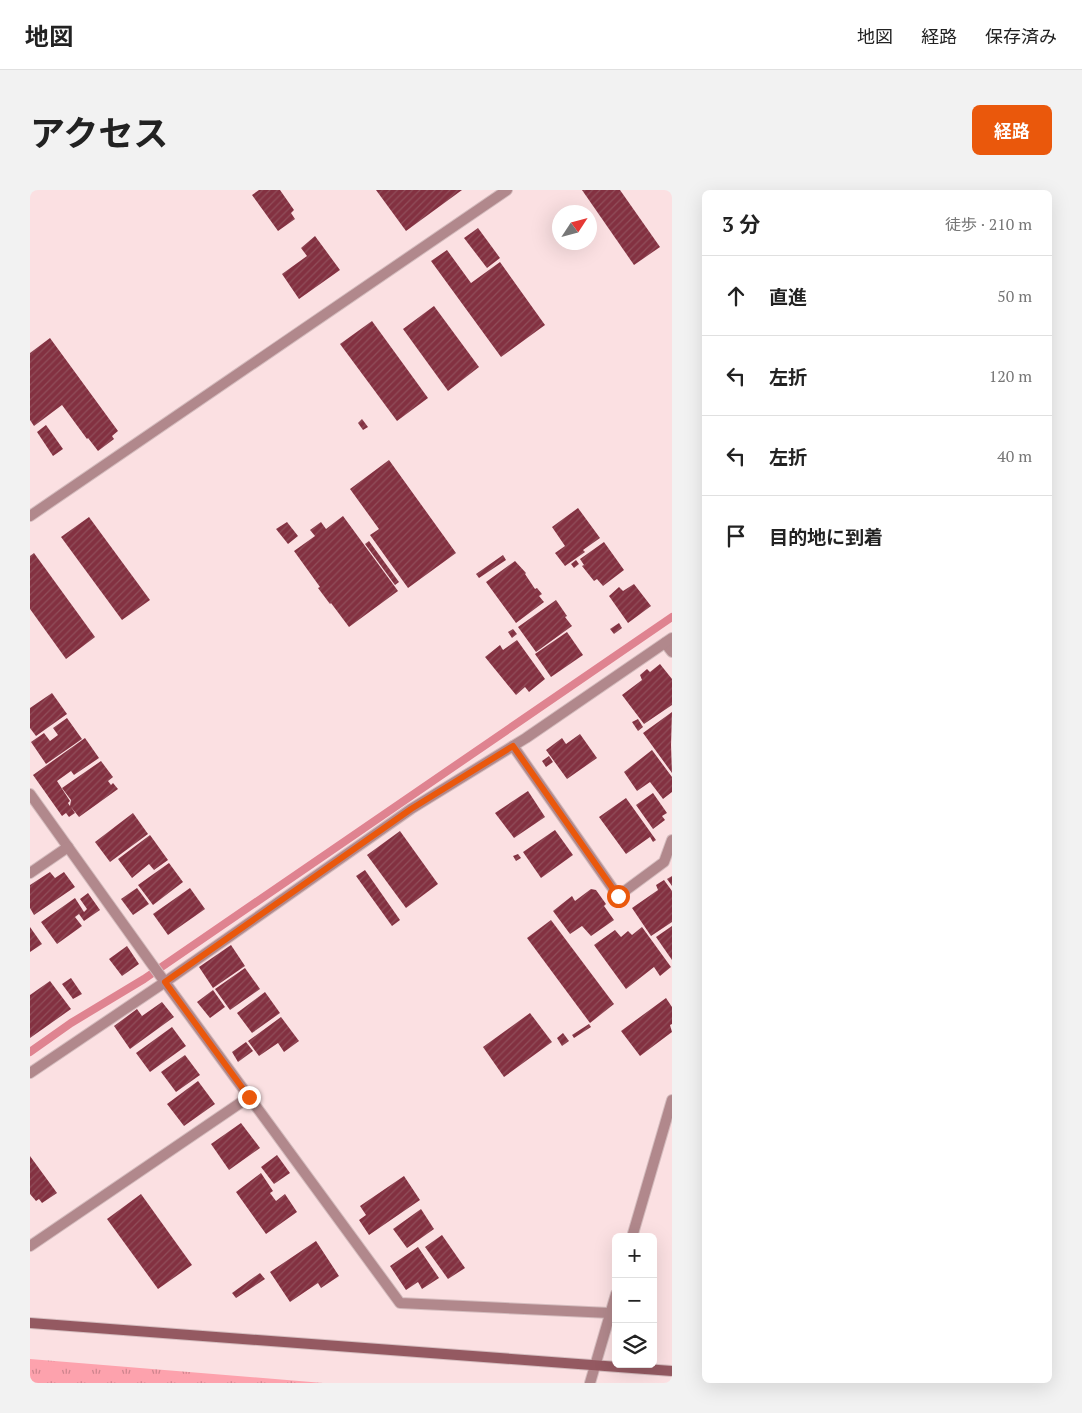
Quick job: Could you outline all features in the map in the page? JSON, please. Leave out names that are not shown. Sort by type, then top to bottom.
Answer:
[{"type":"street","points":[[30,516],[507,190]]},
{"type":"street","points":[[30,1073],[165,982],[411,809],[513,746],[669,640],[672,652]]},
{"type":"street","points":[[513,746],[618,896],[664,862],[672,840]]},
{"type":"street","points":[[30,794],[400,1303],[610,1313]]},
{"type":"street","points":[[30,873],[68,847]]},
{"type":"street","points":[[30,1246],[249,1097]]},
{"type":"street","points":[[633,1233],[672,1100]]},
{"type":"street","points":[[590,1383],[612,1307]]},
{"type":"street","points":[[30,1323],[672,1371]]},
{"type":"green space","points":[[30,1359],[323,1383],[30,1383]]},
{"type":"building","points":[[259,190],[280,190],[294,210],[291,213],[295,219],[278,231],[252,195]]},
{"type":"building","points":[[376,190],[462,190],[406,231]]},
{"type":"building","points":[[582,190],[620,190],[660,247],[634,265],[597,212],[597,205],[592,205]]},
{"type":"building","points":[[478,228],[500,258],[487,268],[464,238]]},
{"type":"building","points":[[315,236],[340,270],[299,299],[282,274],[307,256],[301,248]]},
{"type":"building","points":[[447,250],[471,283],[500,262],[545,325],[501,357],[431,261]]},
{"type":"building","points":[[434,306],[479,367],[448,391],[403,329]]},
{"type":"building","points":[[372,321],[428,398],[397,421],[340,344]]},
{"type":"building","points":[[50,338],[118,431],[112,436],[114,439],[98,451],[62,405],[34,426],[30,420],[30,353]]},
{"type":"building","points":[[362,419],[368,427],[363,430],[358,423]]},
{"type":"building","points":[[46,425],[63,449],[53,456],[37,432]]},
{"type":"building","points":[[389,460],[456,553],[408,588],[370,535],[379,529],[350,489]]},
{"type":"building","points":[[578,508],[600,538],[583,550],[585,552],[565,566],[555,553],[565,546],[552,527]]},
{"type":"building","points":[[343,516],[398,591],[349,627],[318,588],[320,587],[294,551],[315,536],[310,530],[321,522],[326,529]]},
{"type":"building","points":[[89,517],[150,600],[122,620],[61,537]]},
{"type":"building","points":[[287,522],[298,536],[288,544],[276,529]]},
{"type":"building","points":[[369,541],[399,582],[395,585],[365,544]]},
{"type":"building","points":[[604,542],[624,570],[603,586],[597,579],[594,581],[582,566],[584,565],[580,559]]},
{"type":"building","points":[[34,553],[95,637],[66,659],[30,609],[30,556]]},
{"type":"building","points":[[503,555],[506,560],[479,578],[476,574]]},
{"type":"building","points":[[576,560],[579,564],[574,568],[571,564]]},
{"type":"building","points":[[515,561],[526,573],[535,589],[537,588],[542,594],[539,596],[544,602],[516,623],[486,582]]},
{"type":"building","points":[[634,584],[651,606],[628,623],[609,596],[619,587],[623,591]]},
{"type":"building","points":[[556,600],[572,626],[536,652],[518,627]]},
{"type":"building","points":[[619,623],[622,628],[614,634],[610,629]]},
{"type":"building","points":[[513,629],[517,634],[512,638],[508,632]]},
{"type":"building","points":[[567,632],[583,655],[551,677],[535,654]]},
{"type":"building","points":[[517,640],[545,679],[529,692],[525,687],[516,695],[485,657],[500,645],[503,650]]},
{"type":"building","points":[[660,664],[672,679],[672,705],[644,724],[622,695],[642,680],[640,675],[647,669],[650,672]]},
{"type":"building","points":[[52,693],[67,714],[36,736],[30,728],[30,708]]},
{"type":"building","points":[[672,712],[671,745],[672,773],[643,733]]},
{"type":"building","points":[[67,718],[82,739],[46,764],[31,742],[44,733],[50,741],[58,735],[53,728]]},
{"type":"building","points":[[638,719],[643,727],[638,731],[632,722]]},
{"type":"building","points":[[580,734],[597,758],[567,779],[546,750],[562,738],[566,744]]},
{"type":"building","points":[[85,738],[99,758],[74,775],[71,771],[57,781],[70,801],[68,803],[70,806],[71,800],[62,788],[101,761],[113,777],[108,781],[111,785],[113,783],[118,789],[79,817],[71,807],[75,813],[69,817],[66,813],[62,816],[33,775]]},
{"type":"building","points":[[652,750],[672,777],[672,792],[663,799],[650,782],[637,791],[624,772]]},
{"type":"building","points":[[549,756],[553,762],[546,767],[542,761]]},
{"type":"building","points":[[528,791],[545,817],[514,838],[495,813]]},
{"type":"building","points":[[653,793],[667,813],[662,816],[665,820],[653,829],[636,805]]},
{"type":"building","points":[[626,798],[656,840],[653,842],[650,837],[626,854],[599,817]]},
{"type":"building","points":[[133,813],[148,834],[110,862],[95,842]]},
{"type":"building","points":[[555,830],[573,855],[541,878],[523,852]]},
{"type":"building","points":[[400,831],[438,884],[406,908],[367,855]]},
{"type":"building","points":[[150,835],[168,860],[154,870],[149,864],[132,878],[118,859]]},
{"type":"building","points":[[518,854],[521,858],[516,861],[513,856]]},
{"type":"building","points":[[169,863],[183,882],[153,905],[138,885]]},
{"type":"building","points":[[365,870],[400,920],[392,926],[356,876]]},
{"type":"building","points":[[50,872],[55,878],[64,872],[75,887],[34,915],[30,908],[30,885]]},
{"type":"building","points":[[672,876],[672,886],[667,879]]},
{"type":"building","points":[[664,880],[672,891],[672,922],[651,936],[632,908],[658,890],[656,885]]},
{"type":"building","points":[[137,888],[149,904],[133,915],[121,899]]},
{"type":"building","points":[[190,888],[205,909],[168,935],[153,914]]},
{"type":"building","points":[[591,889],[596,890],[614,920],[591,936],[582,926],[570,934],[553,911],[572,896],[575,901]]},
{"type":"building","points":[[88,893],[100,910],[84,921],[79,914],[75,917],[82,926],[57,944],[41,922],[75,898],[84,912],[87,909],[80,899]]},
{"type":"building","points":[[551,920],[614,1004],[590,1023],[527,938]]},
{"type":"building","points":[[672,926],[672,960],[656,937]]},
{"type":"building","points":[[30,927],[42,944],[30,952]]},
{"type":"building","points":[[642,927],[671,967],[660,976],[654,967],[626,989],[594,945],[615,930],[621,937],[628,931],[632,935]]},
{"type":"building","points":[[231,945],[245,966],[213,988],[199,967]]},
{"type":"building","points":[[127,946],[139,964],[122,976],[109,959]]},
{"type":"building","points":[[245,968],[260,989],[230,1010],[215,989]]},
{"type":"building","points":[[71,978],[82,994],[73,999],[62,984]]},
{"type":"building","points":[[50,981],[71,1009],[30,1038],[30,995]]},
{"type":"building","points":[[213,990],[225,1007],[210,1018],[197,1002]]},
{"type":"building","points":[[265,992],[280,1013],[252,1033],[237,1013]]},
{"type":"building","points":[[666,998],[672,1007],[672,1024],[670,1025],[672,1032],[640,1056],[621,1031]]},
{"type":"building","points":[[162,1002],[174,1017],[130,1049],[114,1026],[137,1009],[142,1016]]},
{"type":"building","points":[[530,1013],[552,1042],[504,1077],[483,1047]]},
{"type":"building","points":[[281,1017],[299,1041],[284,1052],[278,1043],[259,1056],[248,1041]]},
{"type":"building","points":[[589,1024],[591,1027],[574,1038],[572,1035]]},
{"type":"building","points":[[172,1027],[186,1046],[150,1072],[136,1053]]},
{"type":"building","points":[[563,1033],[569,1041],[562,1046],[557,1038]]},
{"type":"building","points":[[246,1042],[253,1051],[238,1062],[232,1052]]},
{"type":"building","points":[[185,1055],[200,1075],[176,1092],[161,1072]]},
{"type":"building","points":[[198,1081],[215,1104],[184,1126],[167,1104]]},
{"type":"building","points":[[241,1123],[260,1148],[229,1170],[211,1144]]},
{"type":"building","points":[[277,1155],[290,1173],[274,1184],[261,1167]]},
{"type":"building","points":[[30,1156],[57,1193],[42,1203],[39,1199],[36,1201],[30,1194]]},
{"type":"building","points":[[261,1173],[273,1191],[270,1193],[276,1201],[285,1194],[297,1212],[266,1234],[236,1192]]},
{"type":"building","points":[[404,1176],[420,1200],[369,1235],[359,1220],[366,1215],[360,1206]]},
{"type":"building","points":[[141,1194],[192,1265],[158,1289],[107,1219]]},
{"type":"building","points":[[421,1209],[434,1229],[407,1248],[393,1229]]},
{"type":"building","points":[[442,1235],[465,1268],[448,1279],[425,1247]]},
{"type":"building","points":[[316,1241],[339,1276],[321,1288],[318,1283],[290,1302],[270,1272]]},
{"type":"building","points":[[418,1247],[439,1278],[422,1289],[418,1282],[406,1290],[390,1266]]},
{"type":"building","points":[[260,1273],[265,1279],[236,1298],[232,1293]]},
{"type":"waterway","points":[[30,1052],[71,1023],[144,979],[672,617]]},
{"type":"route","points":[[249,1097],[165,982],[411,809],[513,746],[618,896]]}]
